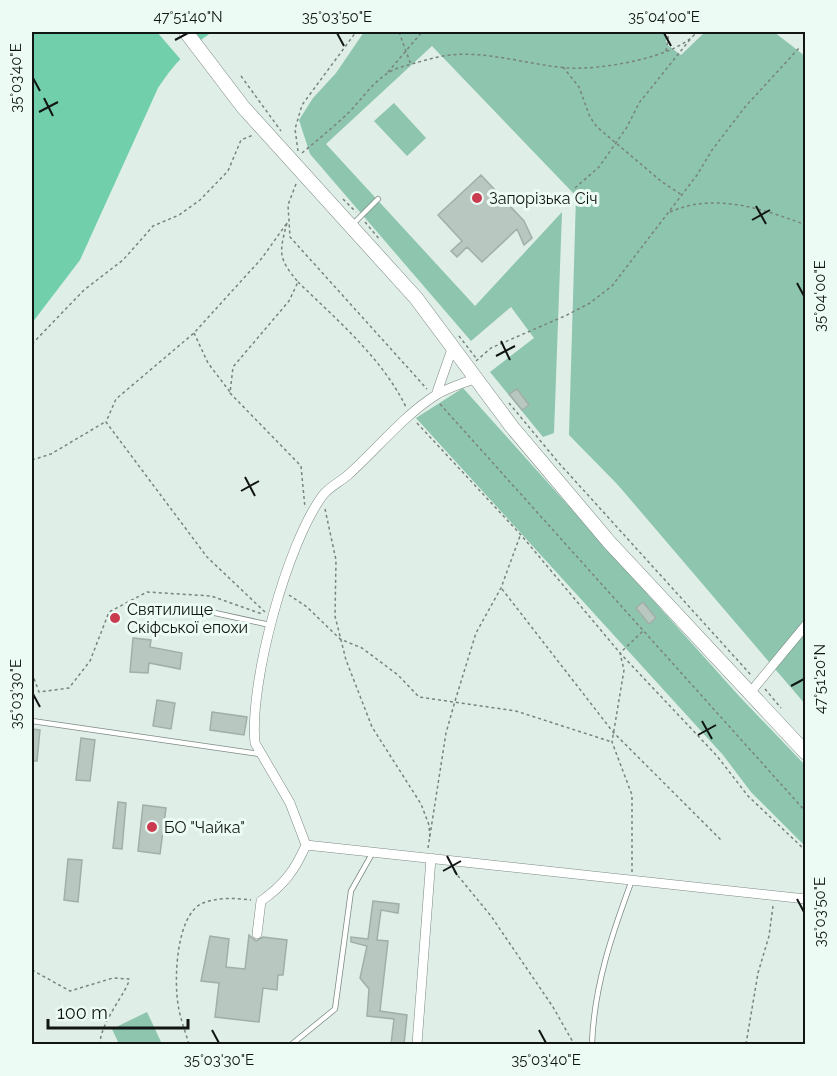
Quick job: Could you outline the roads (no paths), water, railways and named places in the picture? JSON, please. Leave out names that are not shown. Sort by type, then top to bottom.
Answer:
[{"type":"main road","points":[[186,32],[243,107],[301,172],[356,221],[452,349],[472,370],[609,542],[806,753]]},
{"type":"street","points":[[435,396],[452,349]]},
{"type":"street","points":[[257,934],[261,916],[261,901],[281,887],[294,871],[306,844],[290,803],[260,754],[254,732],[259,683],[271,622],[281,589],[306,524],[324,493],[435,396],[472,370]]},
{"type":"street","points":[[749,694],[760,684],[806,625]]},
{"type":"street","points":[[306,844],[806,899]]},
{"type":"street","points":[[417,1044],[429,858]]},
{"type":"lane","points":[[356,221],[378,199]]},
{"type":"lane","points":[[215,613],[271,622]]},
{"type":"lane","points":[[32,721],[260,754]]},
{"type":"lane","points":[[292,1044],[335,1009],[351,891],[373,852]]},
{"type":"lane","points":[[592,1044],[593,1018],[600,975],[632,880]]},
{"type":"place","name":"Запорізька Січ","points":[[477,198]]},
{"type":"place","name":"Святилище Скіфської епохи","points":[[115,618]]},
{"type":"place","name":"БО \"Чайка\"","points":[[152,827]]}]
